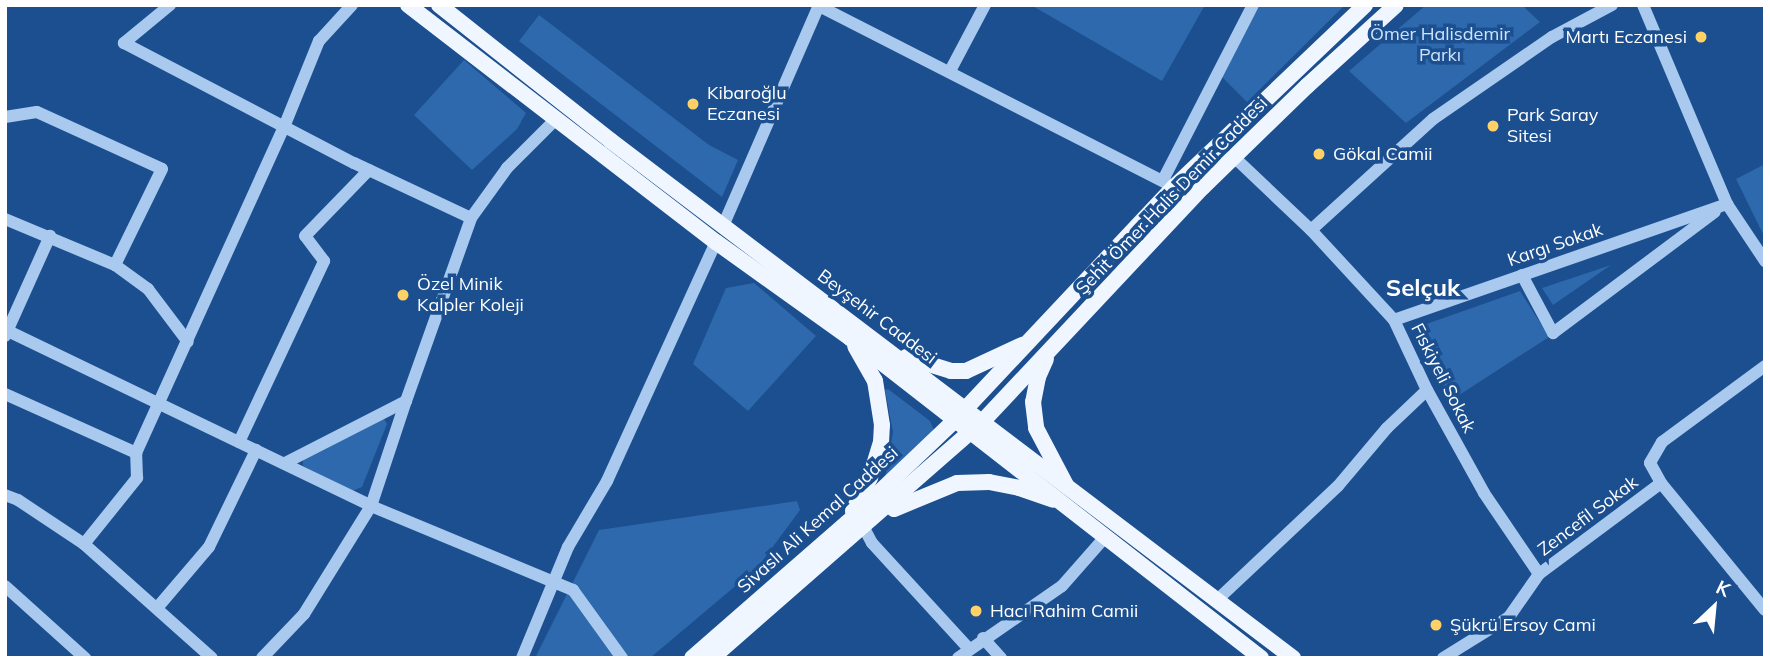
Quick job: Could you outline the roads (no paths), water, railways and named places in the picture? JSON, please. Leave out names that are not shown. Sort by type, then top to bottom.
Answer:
[{"type":"main road","name":"Beyşehir Caddesi","points":[[408,5],[716,242],[961,414],[983,421],[1067,497],[1105,537],[1261,658]]},
{"type":"main road","name":"Beyşehir Caddesi","points":[[439,5],[723,226],[896,355],[961,414],[971,433],[1217,600],[1293,658]]},
{"type":"main road","name":"Şehit Ömer Halis Demir Caddesi","points":[[961,414],[1031,341],[1168,183],[1365,5]]},
{"type":"main road","name":"Şehit Ömer Halis Demir Caddesi","points":[[983,421],[1234,157],[1396,5]]},
{"type":"main road","points":[[847,523],[870,478],[881,443],[882,425],[875,381],[850,338]]},
{"type":"main road","points":[[896,355],[951,371],[965,371],[1031,341]]},
{"type":"main road","points":[[1051,349],[1038,377],[1033,402],[1034,414],[1036,428],[1067,497]]},
{"type":"main road","name":"Sivaslı Ali Kemal Caddesi","points":[[692,658],[847,523],[961,414]]},
{"type":"main road","name":"Sivaslı Ali Kemal Caddesi","points":[[712,658],[983,421]]},
{"type":"main road","points":[[867,525],[918,497],[957,483],[989,482],[1067,497]]},
{"type":"street","points":[[170,5],[124,43],[369,170],[471,218]]},
{"type":"street","points":[[83,544],[138,478],[136,453],[284,127],[319,41],[352,5]]},
{"type":"street","points":[[723,226],[818,5],[1168,183],[1253,5]]},
{"type":"street","points":[[950,71],[985,5]]},
{"type":"street","points":[[1311,230],[1433,118],[1552,37],[1612,5]]},
{"type":"street","points":[[1643,5],[1727,204],[1765,261]]},
{"type":"street","points":[[5,117],[37,112],[162,169],[115,265]]},
{"type":"street","points":[[262,658],[304,614],[371,506],[471,218],[507,168],[556,119]]},
{"type":"street","name":"Fıskiyeli Sokak","points":[[1234,157],[1311,230],[1394,320],[1427,390],[1484,493],[1539,574]]},
{"type":"street","points":[[239,442],[324,261],[305,236],[369,170]]},
{"type":"street","points":[[1522,275],[1553,333],[1727,204]]},
{"type":"street","name":"Kargı Sokak","points":[[1394,320],[1727,204]]},
{"type":"street","points":[[5,219],[115,265],[148,289],[188,342]]},
{"type":"street","points":[[50,236],[6,334],[285,463],[371,506],[573,590],[622,658]]},
{"type":"street","points":[[522,658],[568,547],[607,481],[716,242]]},
{"type":"street","points":[[1762,602],[1661,483],[1650,463],[1662,442],[1765,366]]},
{"type":"street","points":[[1217,600],[1338,486],[1387,428],[1427,390]]},
{"type":"street","points":[[5,394],[136,453]]},
{"type":"street","points":[[285,463],[406,401]]},
{"type":"street","points":[[157,608],[209,547],[256,450]]},
{"type":"street","name":"Zencefil Sokak","points":[[1443,658],[1509,617],[1539,574],[1661,483]]},
{"type":"street","points":[[5,495],[18,500],[83,544],[212,658]]},
{"type":"street","points":[[867,525],[872,543],[969,649]]},
{"type":"street","points":[[958,658],[983,638],[1062,586],[1105,537]]},
{"type":"street","points":[[5,586],[85,658]]},
{"type":"street","points":[[983,638],[1001,658]]},
{"type":"place","name":"Martı Eczanesi","points":[[1701,37]]},
{"type":"place","name":"Kibaroğlu Eczanesi","points":[[693,104]]},
{"type":"place","name":"Park Saray Sitesi","points":[[1493,126]]},
{"type":"place","name":"Gökal Camii","points":[[1319,154]]},
{"type":"place","name":"Özel Minik Kalpler Koleji","points":[[403,295]]},
{"type":"place","name":"Hacı Rahim Camii","points":[[976,611]]},
{"type":"place","name":"Şükrü Ersoy Cami","points":[[1436,625]]},
{"type":"district","name":"Selçuk","points":[[1423,288]]},
{"type":"park label","name":"Ömer Halisdemir Parkı","points":[[1440,45]]}]
